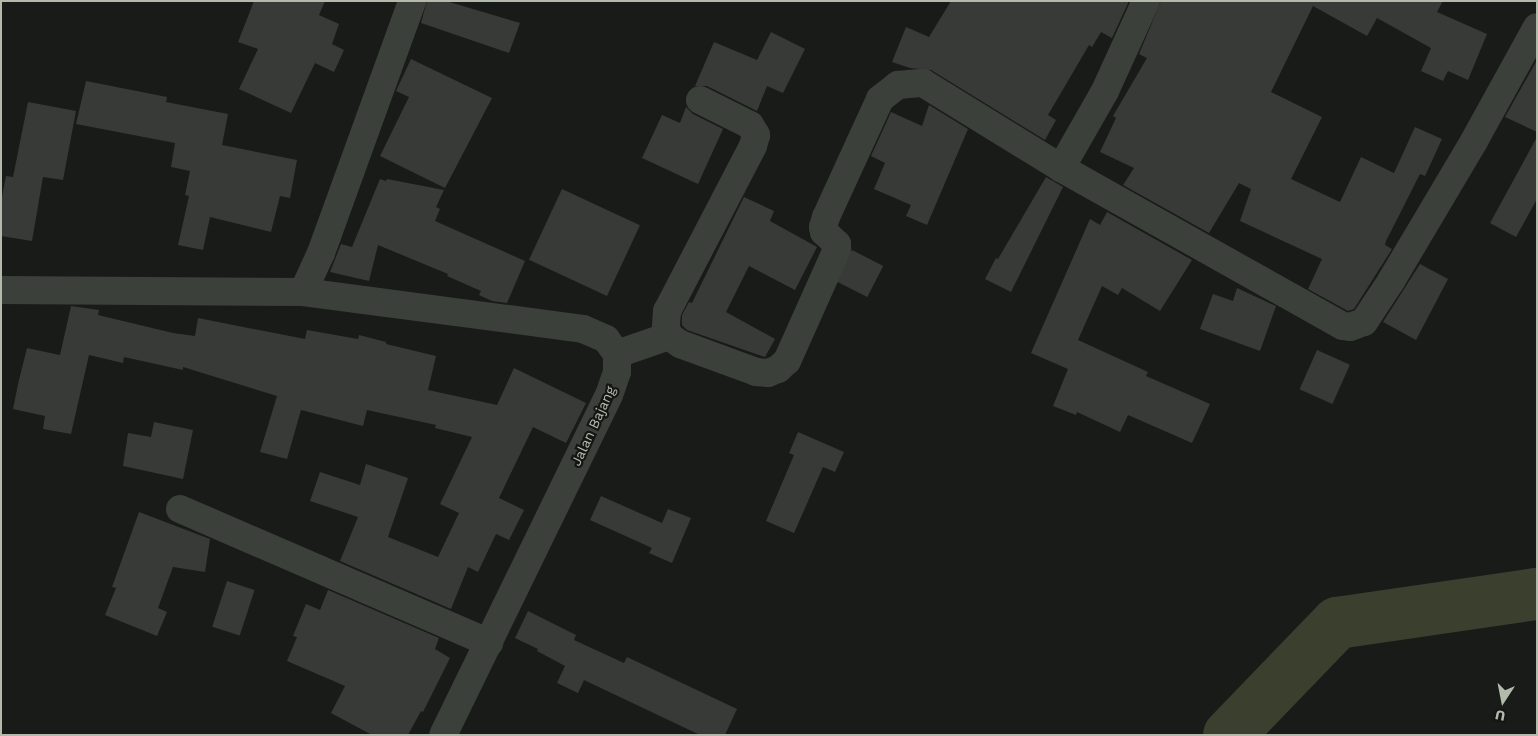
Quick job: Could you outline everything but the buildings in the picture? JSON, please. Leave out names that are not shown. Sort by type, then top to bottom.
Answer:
[{"type":"street","points":[[303,292],[321,253],[412,1]]},
{"type":"street","points":[[1061,168],[1105,91],[1146,1]]},
{"type":"street","points":[[700,100],[750,125],[756,135],[753,146],[667,311],[665,319],[669,336],[680,344],[756,372],[768,373],[778,369],[787,361],[837,249],[837,244],[824,232],[823,227],[826,217],[880,99],[898,86],[923,83],[1061,168],[1343,326],[1350,327],[1364,322],[1391,281],[1474,141],[1537,26]]},
{"type":"street","points":[[1,290],[303,292],[583,329],[606,339],[617,354],[669,336]]},
{"type":"street","name":"Jalan Bajang","points":[[443,735],[609,395],[617,372],[617,354]]},
{"type":"street","points":[[180,510],[489,643]]},
{"type":"waterway","points":[[1229,735],[1337,623],[1537,594]]}]
